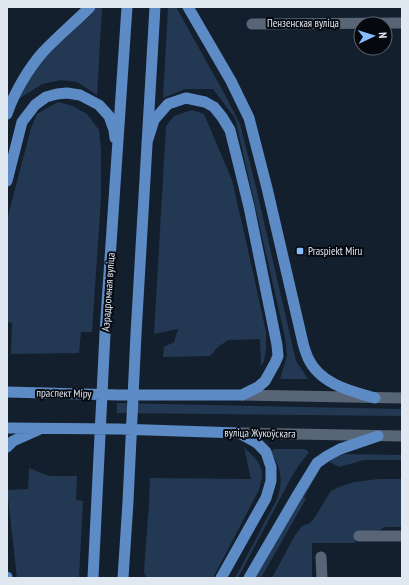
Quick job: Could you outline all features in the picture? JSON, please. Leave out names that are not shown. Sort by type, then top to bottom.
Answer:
[{"type":"main road","points":[[7,114],[9,106],[24,78],[42,52],[90,7]]},
{"type":"main road","name":"Аэрадромная вуліца","points":[[92,578],[105,333],[127,7]]},
{"type":"main road","points":[[123,578],[155,7]]},
{"type":"main road","points":[[188,7],[231,81],[249,118],[303,343],[308,358],[321,375],[336,386],[351,392],[375,398]]},
{"type":"main road","name":"Пензенская вуліца","points":[[252,24],[402,23]]},
{"type":"main road","points":[[7,181],[22,122],[35,105],[46,98],[57,94],[68,93],[80,95],[99,105],[109,116],[114,130],[117,161]]},
{"type":"main road","points":[[147,142],[154,120],[168,104],[186,98],[205,102],[214,107],[230,130],[249,207],[278,356],[265,381],[258,387],[242,395]]},
{"type":"main road","name":"праспект Міру","points":[[8,392],[120,395],[242,395]]},
{"type":"main road","points":[[242,395],[402,398]]},
{"type":"main road","points":[[7,428],[41,428]]},
{"type":"main road","points":[[7,447],[13,441],[41,428]]},
{"type":"main road","name":"вуліца Жукоўскага","points":[[41,428],[402,436]]},
{"type":"main road","points":[[222,578],[266,498],[271,481],[271,467],[266,452],[257,443],[239,432]]},
{"type":"main road","points":[[249,578],[298,494],[318,463],[340,449],[378,436]]},
{"type":"main road","points":[[359,536],[402,536]]},
{"type":"main road","points":[[321,557],[322,578]]},
{"type":"main road","points":[[124,559],[130,578]]},
{"type":"shaded area","points":[[97,7],[102,7],[97,95],[77,82],[61,80],[42,84],[19,99],[31,75],[51,51]]},
{"type":"shaded area","points":[[168,7],[176,7],[240,124],[296,361],[308,379],[280,379],[287,356],[285,337],[235,118],[213,89],[185,89],[163,98]]},
{"type":"shaded area","points":[[58,102],[73,106],[87,114],[99,130],[101,150],[101,198],[92,332],[81,332],[79,353],[11,354],[12,323],[7,322],[7,220],[31,128],[37,114]]},
{"type":"shaded area","points":[[192,110],[204,114],[232,180],[266,332],[266,349],[264,361],[261,366],[260,339],[228,340],[218,347],[210,356],[163,357],[164,347],[174,342],[178,329],[154,334],[166,126],[174,116]]},
{"type":"shaded area","points":[[117,403],[402,409],[402,416],[117,413]]},
{"type":"shaded area","points":[[244,447],[256,459],[262,470],[259,490],[213,578],[146,578],[144,572],[150,478],[251,479]]},
{"type":"shaded area","points":[[274,449],[305,449],[309,452],[291,478],[238,578],[235,578],[277,499],[281,481],[277,464],[271,452]]},
{"type":"shaded area","points":[[341,454],[402,455],[402,460],[364,460],[339,467],[328,461]]},
{"type":"shaded area","points":[[29,468],[49,476],[77,476],[76,500],[83,501],[79,578],[17,578],[7,490],[28,489]]},
{"type":"shaded area","points":[[318,472],[304,497],[306,499],[261,578],[255,578],[314,475]]},
{"type":"shaded area","points":[[378,479],[402,479],[402,527],[385,527],[376,532],[356,532],[355,543],[312,543],[312,578],[272,578],[294,537],[302,526],[310,523],[315,517],[331,491],[354,482]]},
{"type":"place","name":"Praspiekt Miru","points":[[300,251]]}]
